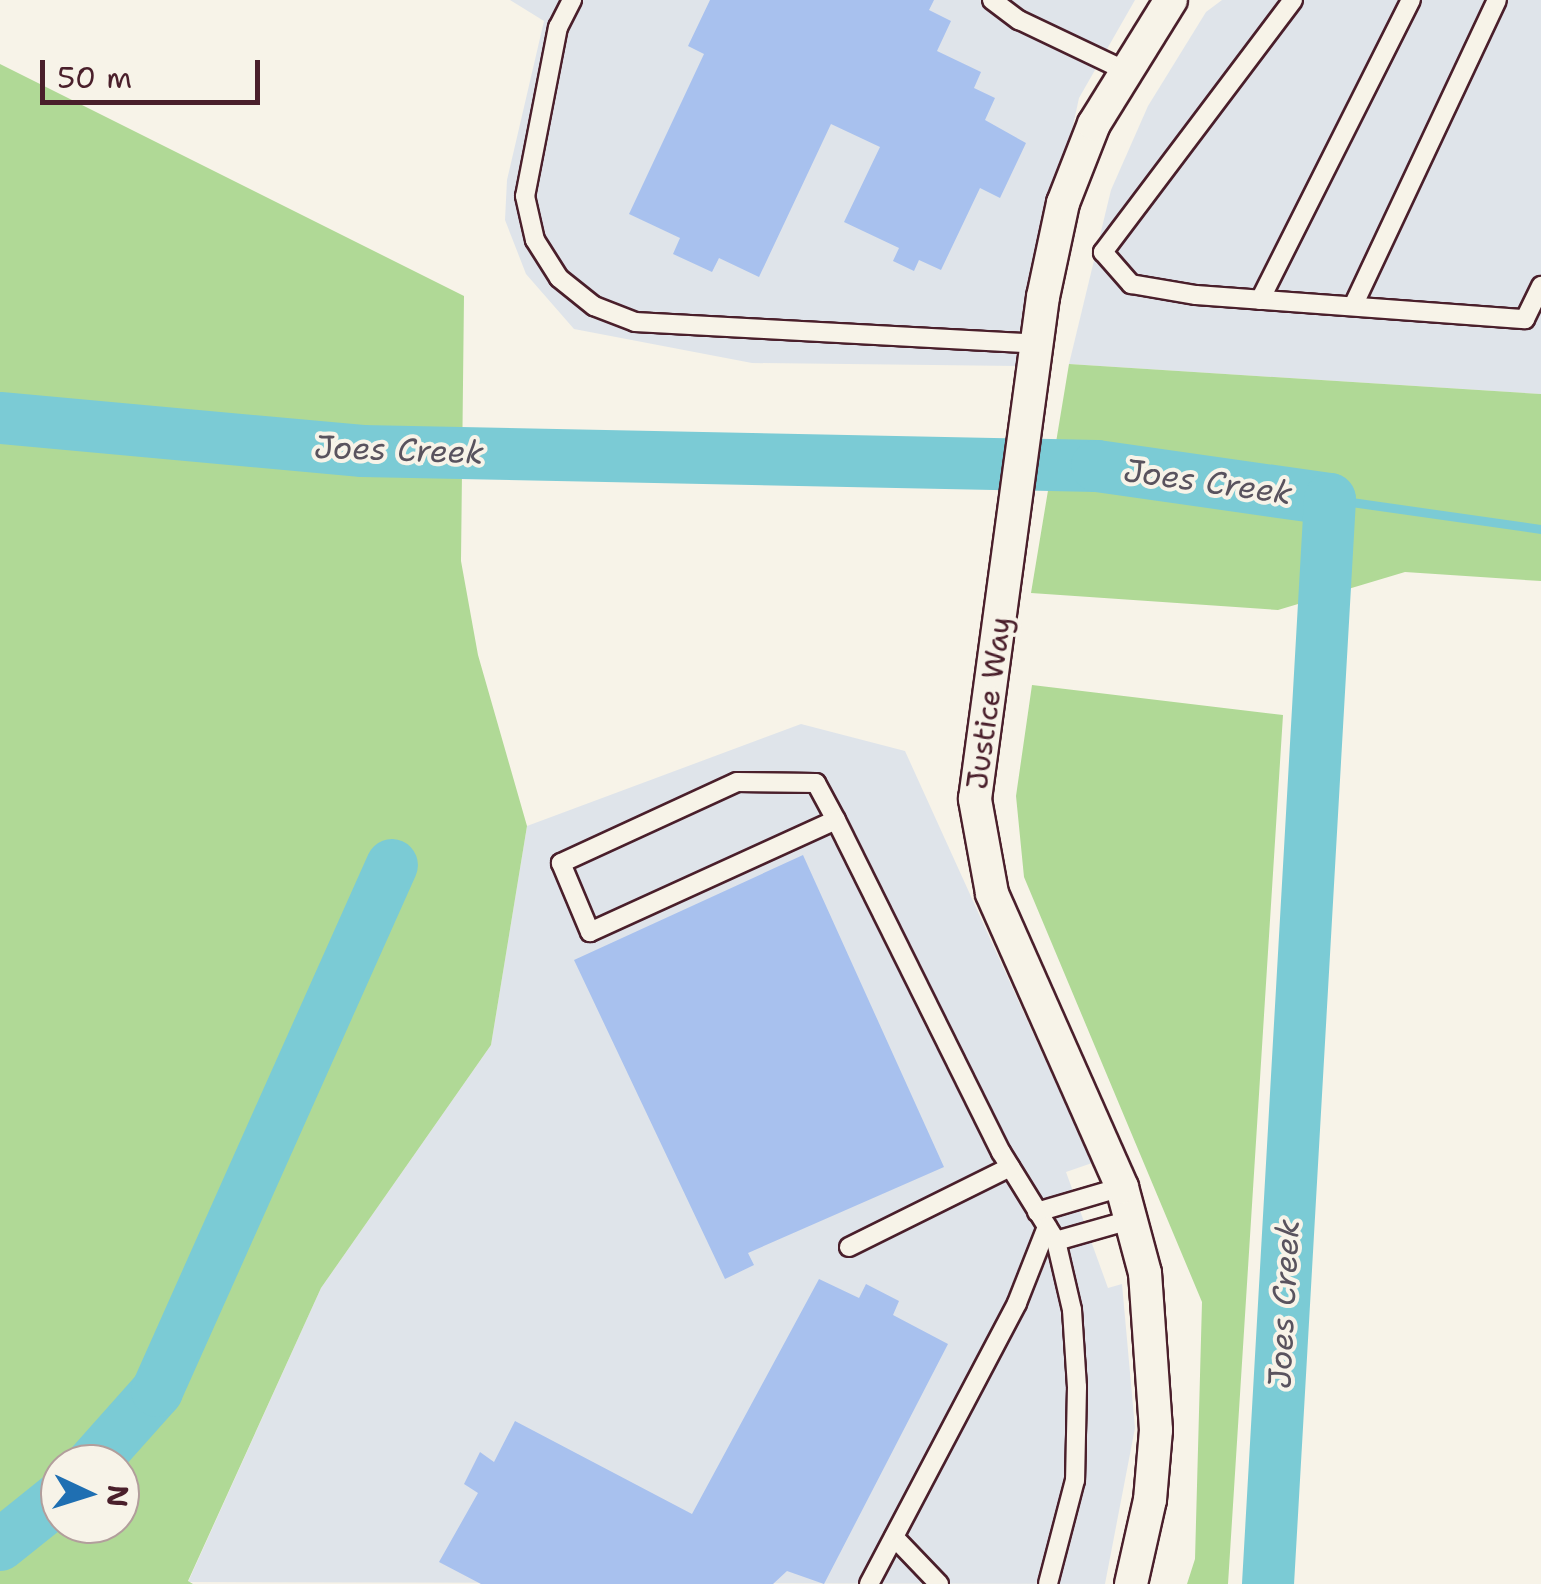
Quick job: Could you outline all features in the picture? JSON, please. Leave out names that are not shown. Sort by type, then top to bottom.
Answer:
[{"type":"street","name":"Justice Way","points":[[1131,1584],[1156,1430],[1154,1351],[1132,1219],[1122,1187],[992,893],[981,850],[975,799],[1036,380],[1037,344],[1063,203],[1124,70],[1171,0]]},
{"type":"lane","points":[[572,0],[554,44],[525,196],[536,240],[551,265],[594,306],[636,322],[1037,344]]},
{"type":"lane","points":[[992,0],[1019,20],[1124,70]]},
{"type":"lane","points":[[1293,0],[1103,252],[1131,284],[1260,300],[1525,318],[1541,286]]},
{"type":"lane","points":[[1260,300],[1411,0]]},
{"type":"lane","points":[[1354,306],[1498,0]]},
{"type":"lane","points":[[836,820],[590,932],[561,863],[737,782],[816,783],[836,820],[1010,1167],[1047,1227],[1072,1310],[1077,1387],[1074,1480],[1048,1584]]},
{"type":"lane","points":[[849,1247],[1010,1167]]},
{"type":"lane","points":[[870,1584],[1017,1303],[1047,1227],[1122,1187]]},
{"type":"lane","points":[[1047,1227],[1132,1219]]},
{"type":"lane","points":[[894,1537],[939,1584]]},
{"type":"shaded area","points":[[510,0],[1135,0],[1079,98],[1021,366],[752,363],[574,329],[526,274],[505,220],[507,180],[544,21]]},
{"type":"shaded area","points":[[1222,0],[1541,0],[1541,394],[1069,364],[1111,190],[1148,106],[1206,12]]},
{"type":"shaded area","points":[[801,724],[905,751],[1092,1163],[1066,1172],[1108,1288],[1122,1284],[1135,1428],[1105,1584],[188,1582],[321,1288],[491,1045],[527,826]]},
{"type":"green space","points":[[0,64],[464,296],[461,561],[478,655],[527,826],[491,1045],[321,1288],[188,1581],[193,1584],[0,1584]]},
{"type":"green space","points":[[1069,364],[1541,394],[1541,581],[1405,572],[1278,610],[1031,593]]},
{"type":"green space","points":[[1032,685],[1283,715],[1228,1584],[1187,1584],[1195,1559],[1202,1302],[1024,877],[1016,796]]},
{"type":"building","points":[[710,0],[934,0],[929,10],[951,21],[937,51],[981,72],[974,88],[995,98],[985,120],[1026,143],[1000,198],[980,188],[941,270],[919,260],[914,271],[893,261],[899,248],[844,222],[880,147],[831,124],[759,277],[719,258],[712,272],[673,254],[680,238],[629,214],[704,54],[688,46]]},
{"type":"building","points":[[803,855],[944,1167],[748,1253],[754,1265],[725,1279],[574,960]]},
{"type":"building","points":[[819,1279],[859,1298],[866,1284],[899,1301],[893,1315],[948,1344],[824,1584],[787,1571],[773,1584],[481,1584],[439,1562],[478,1493],[464,1484],[480,1452],[494,1462],[515,1421],[692,1514]]},
{"type":"waterway","name":"Joes Creek","points":[[0,418],[362,451],[1097,466],[1330,499],[1268,1584]]},
{"type":"waterway","points":[[1330,499],[1541,529]]},
{"type":"waterway","points":[[110,1444],[157,1391],[392,865]]},
{"type":"waterway","points":[[0,1545],[40,1513]]}]
